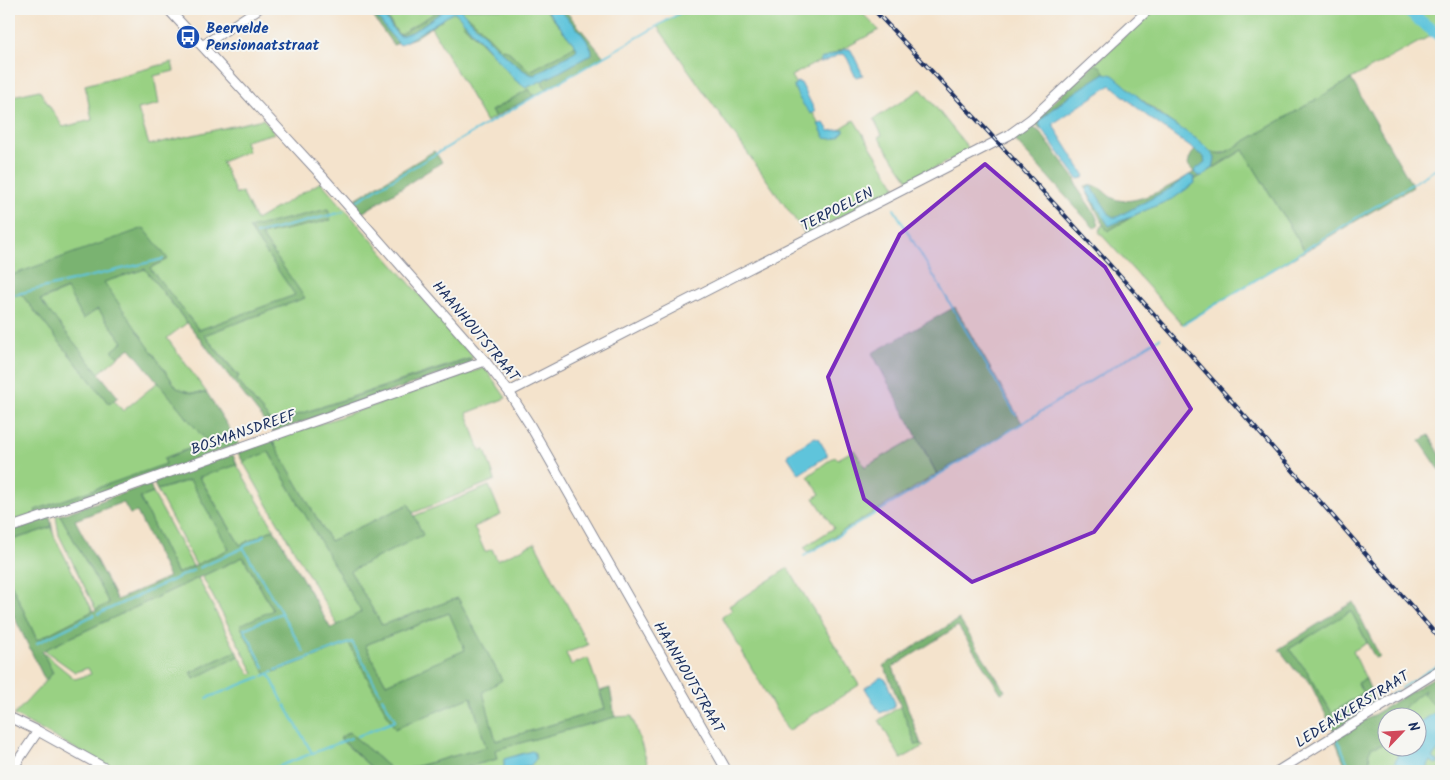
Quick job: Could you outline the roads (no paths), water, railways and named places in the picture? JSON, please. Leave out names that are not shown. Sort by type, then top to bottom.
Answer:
[{"type":"street","name":"HAANHOUTSTRAAT","points":[[168,9],[322,176],[485,361],[509,392],[535,434],[726,771]]},
{"type":"street","points":[[202,46],[258,9]]},
{"type":"street","name":"TERPOELEN","points":[[509,392],[1009,135],[1031,119],[1149,9]]},
{"type":"street","name":"BOSMANSDREEF","points":[[9,528],[485,361]]},
{"type":"street","name":"LEDEAKKERSTRAAT","points":[[1278,771],[1441,669]]},
{"type":"street","points":[[9,717],[110,771]]},
{"type":"street","points":[[12,771],[38,731]]},
{"type":"water","points":[[371,9],[379,9],[400,36],[414,31],[446,9],[460,9],[507,57],[534,75],[576,51],[577,48],[546,9],[559,9],[584,37],[592,54],[526,88],[515,80],[454,12],[400,45]]},
{"type":"water","points":[[850,49],[852,52],[863,75],[856,77],[844,54],[820,62],[821,59]]},
{"type":"water","points":[[1105,73],[1113,75],[1157,113],[1203,144],[1215,158],[1213,168],[1202,176],[1198,176],[1194,172],[1205,162],[1204,157],[1147,116],[1111,85],[1054,123],[1054,127],[1085,176],[1078,179],[1039,123],[1042,118],[1058,105]]},
{"type":"water","points":[[797,82],[801,83],[815,111],[811,114],[797,94],[794,86]]},
{"type":"water","points":[[824,123],[829,131],[844,129],[844,131],[836,138],[825,138],[818,124]]},
{"type":"water","points":[[1189,175],[1194,177],[1195,183],[1174,198],[1109,226],[1086,190],[1091,186],[1110,215],[1117,217],[1171,188]]},
{"type":"water","points":[[815,437],[818,438],[827,456],[799,474],[788,454]]},
{"type":"water","points":[[881,677],[886,680],[895,703],[894,708],[880,713],[865,688]]},
{"type":"water","points":[[1441,708],[1441,747],[1432,758],[1438,761],[1438,763],[1429,762],[1427,771],[1394,771],[1393,768],[1396,758],[1428,758],[1428,717]]},
{"type":"water","points":[[532,751],[535,753],[536,759],[530,766],[505,771],[504,759]]},
{"type":"waterway","points":[[355,202],[687,9]]},
{"type":"waterway","points":[[1405,9],[1441,37]]},
{"type":"waterway","points":[[1184,324],[1441,166]]},
{"type":"waterway","points":[[894,209],[1016,415]]},
{"type":"waterway","points":[[256,234],[343,212]]},
{"type":"waterway","points":[[9,296],[163,259]]},
{"type":"waterway","points":[[804,556],[1160,338]]},
{"type":"waterway","points":[[265,535],[243,547],[304,652]]},
{"type":"waterway","points":[[199,568],[243,548]]},
{"type":"waterway","points":[[98,614],[194,570]]},
{"type":"waterway","points":[[264,667],[244,629],[281,613]]},
{"type":"waterway","points":[[37,643],[94,615]]},
{"type":"waterway","points":[[276,670],[352,642],[380,693]]},
{"type":"waterway","points":[[1401,688],[1441,663]]},
{"type":"waterway","points":[[263,676],[273,672]]},
{"type":"waterway","points":[[269,674],[283,702]]},
{"type":"waterway","points":[[207,698],[260,677]]},
{"type":"waterway","points":[[1385,699],[1397,691]]},
{"type":"waterway","points":[[382,698],[394,718]]},
{"type":"waterway","points":[[285,705],[312,753]]},
{"type":"waterway","points":[[358,736],[395,720]]},
{"type":"waterway","points":[[267,771],[351,738]]},
{"type":"waterway","points":[[1337,738],[1351,771]]},
{"type":"railway","points":[[873,9],[1018,164],[1160,321],[1441,640]]},
{"type":"place","name":"Beervelde Pensionaatstraat","points":[[188,37]]}]
